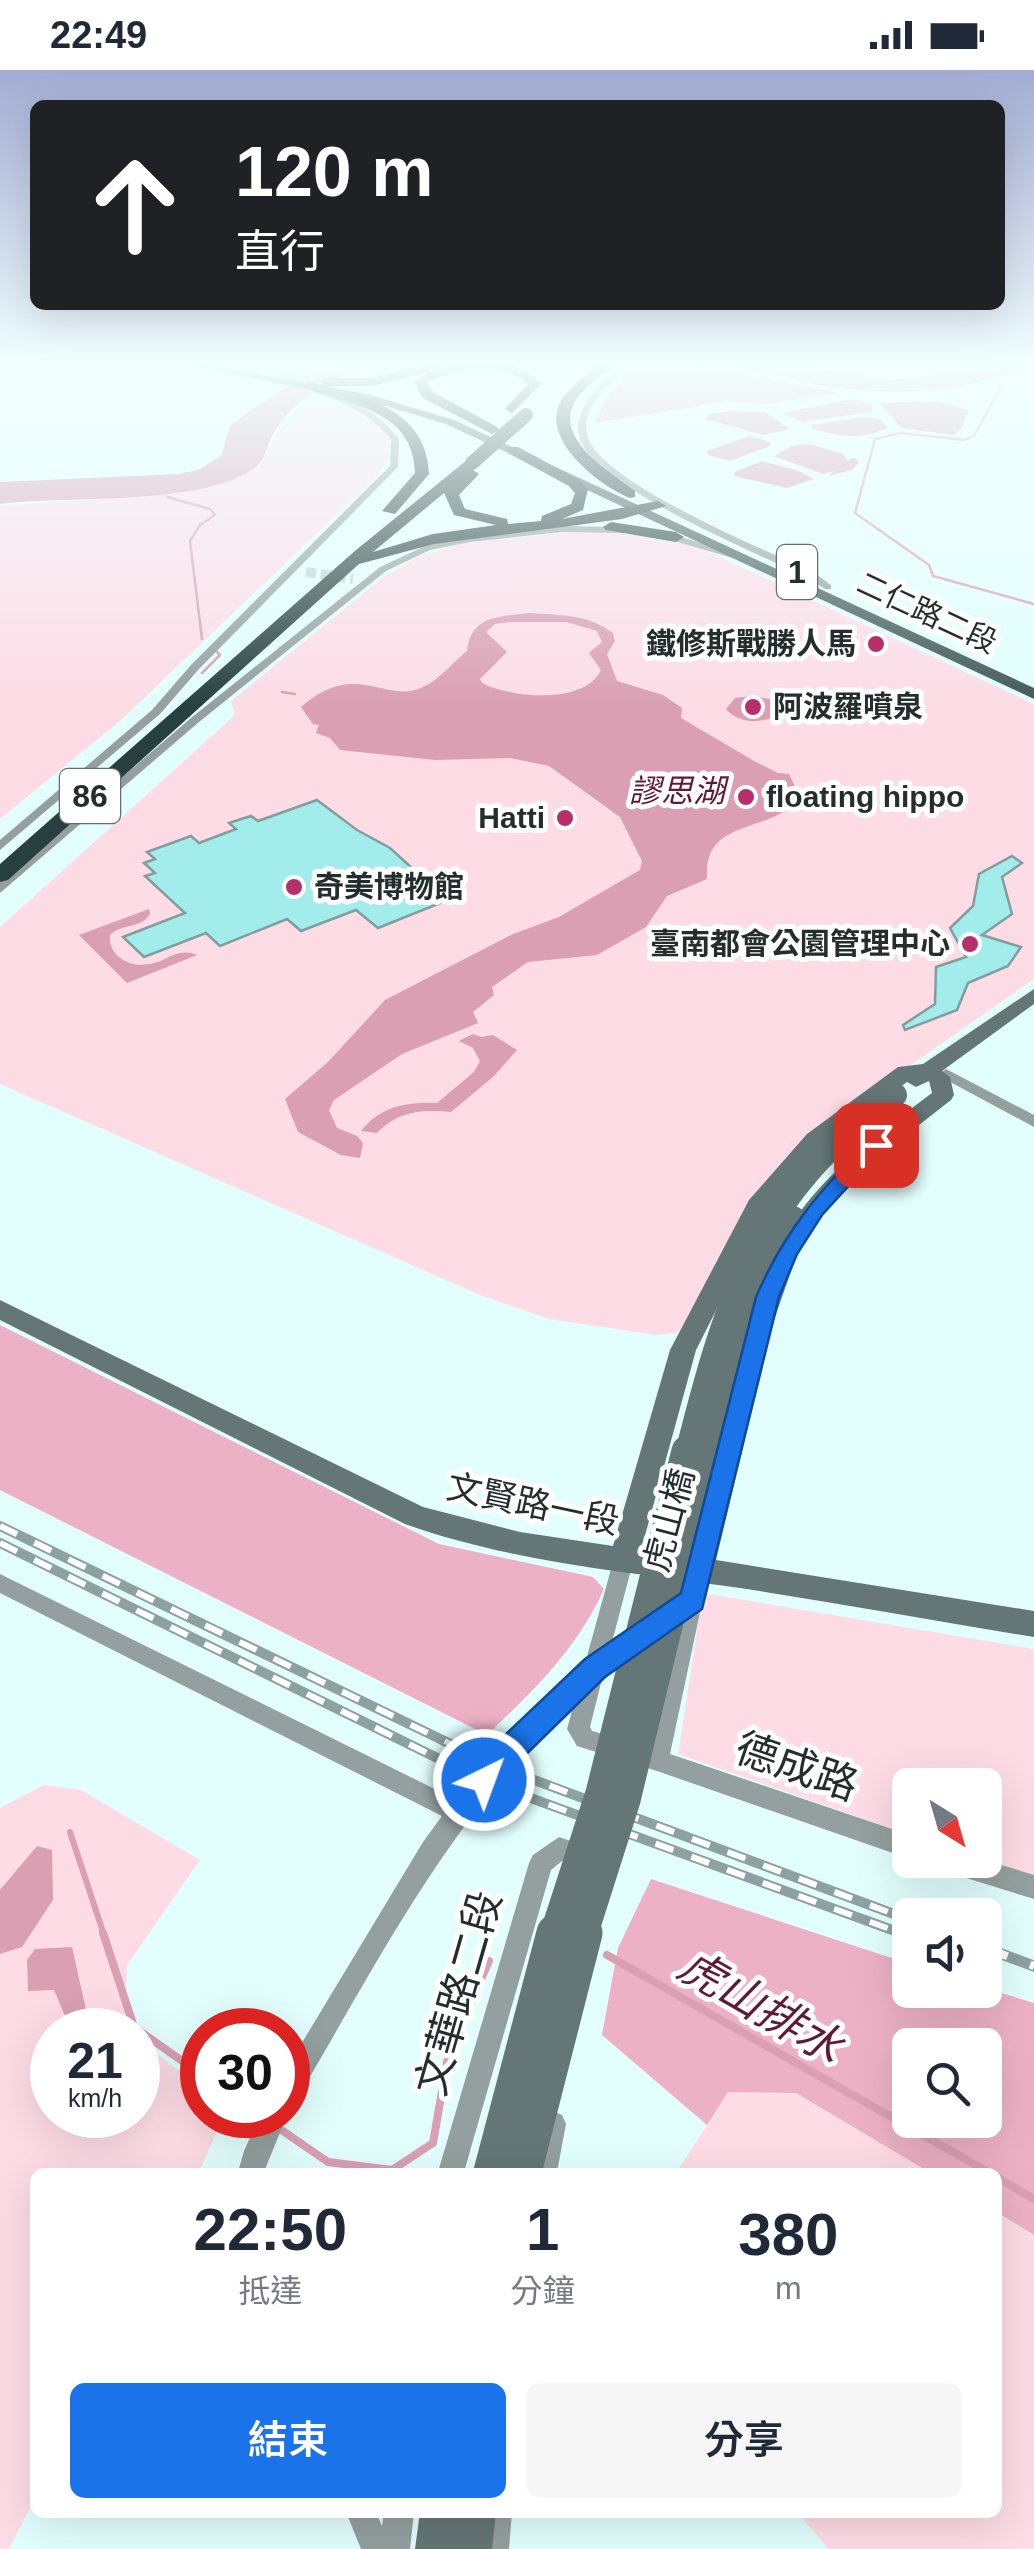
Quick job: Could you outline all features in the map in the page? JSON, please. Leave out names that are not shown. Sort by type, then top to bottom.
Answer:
[{"type":"highway","points":[[388,513],[421,476]]},
{"type":"highway","points":[[298,598],[298,590],[388,513],[445,476]]},
{"type":"highway","name":"86","points":[[0,874],[298,598],[450,476]]},
{"type":"highway","name":"86","points":[[209,684],[272,635],[451,476]]},
{"type":"highway","points":[[460,476],[451,494],[459,512],[496,521],[538,521],[571,511],[582,502],[580,488],[558,476]]},
{"type":"highway","points":[[606,476],[630,494]]},
{"type":"highway","points":[[548,528],[652,508]]},
{"type":"highway","points":[[272,635],[366,560],[445,538],[548,528],[615,527],[676,537]]},
{"type":"highway","name":"86","points":[[0,858],[174,716]]},
{"type":"main road","name":"二仁路二段","points":[[575,476],[1034,682]]},
{"type":"main road","name":"二仁路二段","points":[[591,476],[756,562],[1034,694]]},
{"type":"street","points":[[209,684],[291,570],[385,476]]},
{"type":"street","points":[[617,476],[828,587]]},
{"type":"street","points":[[0,889],[209,684],[409,554],[493,536],[592,528],[676,537],[756,562]]},
{"type":"street","points":[[291,570],[306,572]]},
{"type":"street","points":[[353,579],[367,581]]},
{"type":"street","points":[[0,846],[174,716]]},
{"type":"street","points":[[938,1074],[1034,995]]},
{"type":"street","points":[[902,1099],[1034,1012]]},
{"type":"street","points":[[938,1074],[943,1095],[856,1163],[814,1210],[786,1252],[760,1322],[657,1760],[585,1740],[578,1729],[683,1350],[757,1206],[816,1139],[906,1072],[938,1074],[1034,1122]]},
{"type":"street","name":"虎山橋","points":[[494,2168],[556,1932],[601,1793],[703,1389],[739,1277],[764,1230],[810,1167],[864,1117],[902,1099]]},
{"type":"street","name":"虎山橋","points":[[523,2168],[581,1940],[624,1800],[718,1409],[751,1299],[781,1236],[804,1200],[902,1099]]},
{"type":"street","name":"文賢路一段","points":[[0,1309],[415,1516],[486,1538],[1034,1624]]},
{"type":"street","points":[[0,1583],[458,1812]]},
{"type":"street","name":"文華路二段","points":[[310,2054],[458,1812],[494,1765],[595,1668],[692,1600]]},
{"type":"street","name":"德成路","points":[[657,1760],[892,1841]]},
{"type":"street","name":"文華路二段","points":[[452,2168],[541,1862],[559,1849],[598,1861],[612,1887],[561,2082],[545,2168]]},
{"type":"street","points":[[1002,1877],[1034,1887]]},
{"type":"street","points":[[254,2162],[264,2138]]},
{"type":"street","points":[[364,2518],[376,2549]]},
{"type":"street","points":[[395,2549],[398,2518]]},
{"type":"street","points":[[438,2549],[441,2518]]},
{"type":"street","points":[[470,2549],[473,2518]]},
{"type":"street","points":[[494,2549],[497,2518]]},
{"type":"shaded area","points":[[238,476],[377,476],[120,721],[0,819],[0,506],[176,494]]},
{"type":"shaded area","points":[[572,532],[634,532],[692,544],[1034,704],[1034,979],[817,1131],[759,1190],[715,1263],[693,1321],[676,1333],[656,1335],[549,1319],[480,1295],[0,1084],[0,927],[235,715],[231,701],[382,578],[419,556],[464,543]]},
{"type":"shaded area","points":[[0,1325],[439,1544],[593,1577],[604,1589],[568,1650],[487,1735],[0,1490]]},
{"type":"shaded area","points":[[703,1593],[1034,1649],[1034,1876],[1002,1866],[1002,1768],[892,1768],[892,1829],[678,1754]]},
{"type":"shaded area","points":[[44,1785],[81,1790],[200,1860],[127,1965],[126,2008],[30,2008],[30,2138],[160,2138],[160,2056],[180,2072],[180,2138],[214,2138],[201,2168],[30,2168],[30,2508],[9,2549],[0,2549],[0,1808]]},
{"type":"shaded area","points":[[651,1879],[892,1958],[892,2008],[1002,2008],[1002,1993],[1034,2003],[1034,2235],[1002,2215],[1002,2168],[922,2168],[796,2093],[728,2092],[707,2125],[602,2035],[618,1948]]},
{"type":"shaded area","points":[[728,2092],[796,2093],[922,2168],[680,2168]]},
{"type":"shaded area","points":[[1002,2215],[1034,2235],[1034,2549],[829,2549],[802,2518],[1002,2518]]},
{"type":"water","points":[[241,476],[169,494],[0,504],[0,482]]},
{"type":"water","points":[[734,476],[808,476],[814,479],[787,488]]},
{"type":"water","name":"謬思湖","points":[[529,613],[594,622],[613,633],[615,641],[607,654],[617,681],[663,695],[682,708],[681,718],[754,761],[789,774],[800,797],[773,817],[727,835],[708,859],[707,879],[667,896],[646,927],[597,955],[528,962],[492,987],[494,995],[473,1012],[478,1023],[402,1054],[334,1100],[329,1110],[337,1128],[357,1136],[363,1143],[360,1158],[341,1155],[298,1132],[285,1099],[328,1062],[385,1000],[513,934],[559,917],[640,870],[642,861],[620,817],[549,766],[510,758],[435,760],[340,750],[330,738],[316,733],[319,725],[313,724],[301,707],[339,686],[355,684],[411,691],[425,686],[467,651],[480,624],[497,617]],"holes":[[[566,622],[597,631],[602,642],[589,653],[601,670],[592,681],[580,689],[546,695],[511,692],[482,683],[480,679],[507,652],[486,632],[495,624]]]},
{"type":"water","name":"阿波羅噴泉","points":[[752,696],[780,706],[778,715],[750,721],[737,718],[726,709],[735,698]]},
{"type":"water","points":[[149,909],[150,914],[142,922],[110,935],[117,955],[143,965],[178,954],[197,955],[127,983],[79,935]]},
{"type":"water","points":[[473,1034],[493,1035],[517,1050],[493,1077],[451,1112],[411,1113],[393,1120],[377,1133],[361,1131],[377,1116],[395,1107],[437,1103],[474,1072],[480,1061],[473,1048],[459,1041]]},
{"type":"water","points":[[37,1846],[52,1850],[53,1900],[22,1947],[0,1954],[0,1890]]},
{"type":"water","points":[[72,1947],[86,2008],[62,2008],[54,1990],[28,1991],[27,1960],[35,1949]]},
{"type":"building","name":"奇美博物館","points":[[317,800],[357,830],[390,848],[448,900],[378,928],[356,910],[301,931],[287,919],[220,946],[206,933],[144,957],[123,937],[185,913],[145,876],[155,873],[144,863],[155,859],[147,852],[191,836],[199,843],[236,829],[229,823],[251,816],[258,821]]},
{"type":"building","name":"臺南都會公園管理中心","points":[[1012,856],[1022,863],[1002,877],[1012,914],[982,935],[1021,947],[1008,966],[968,983],[957,1010],[905,1030],[903,1025],[935,1004],[936,967],[966,957],[950,928],[973,906],[979,874]]},
{"type":"waterway","points":[[865,476],[855,513],[929,565],[933,576],[1034,604]]},
{"type":"waterway","points":[[167,497],[210,509],[215,515],[200,525],[190,541],[202,639]]},
{"type":"waterway","points":[[202,673],[220,655],[217,652]]},
{"type":"waterway","points":[[282,692],[295,694]]},
{"type":"waterway","name":"虎山排水","points":[[70,1832],[104,1935]]},
{"type":"waterway","name":"虎山排水","points":[[103,1933],[134,2027],[180,2059]]},
{"type":"waterway","name":"虎山排水","points":[[607,1955],[981,2168]]},
{"type":"waterway","name":"虎山排水","points":[[395,2168],[433,2143],[449,2051],[489,1961]]},
{"type":"waterway","name":"虎山排水","points":[[293,2138],[328,2162],[376,2168]]},
{"type":"waterway","name":"虎山排水","points":[[1002,2180],[1034,2199]]},
{"type":"tunnel","points":[[306,572],[353,579]]},
{"type":"railway","points":[[0,1526],[494,1765],[892,1913]]},
{"type":"railway","points":[[0,1543],[484,1781],[892,1930]]},
{"type":"railway","points":[[1002,1954],[1034,1966]]},
{"type":"place","name":"鐵修斯戰勝人馬","points":[[876,644]]},
{"type":"place","name":"阿波羅噴泉","points":[[753,707]]},
{"type":"place","name":"floating hippo","points":[[746,797]]},
{"type":"place","name":"Hatti","points":[[565,818]]},
{"type":"place","name":"奇美博物館","points":[[294,887]]},
{"type":"place","name":"臺南都會公園管理中心","points":[[970,944]]},
{"type":"route","points":[[484,1780],[494,1765],[595,1668],[692,1600],[767,1297],[786,1252],[814,1210],[876,1145]]}]
